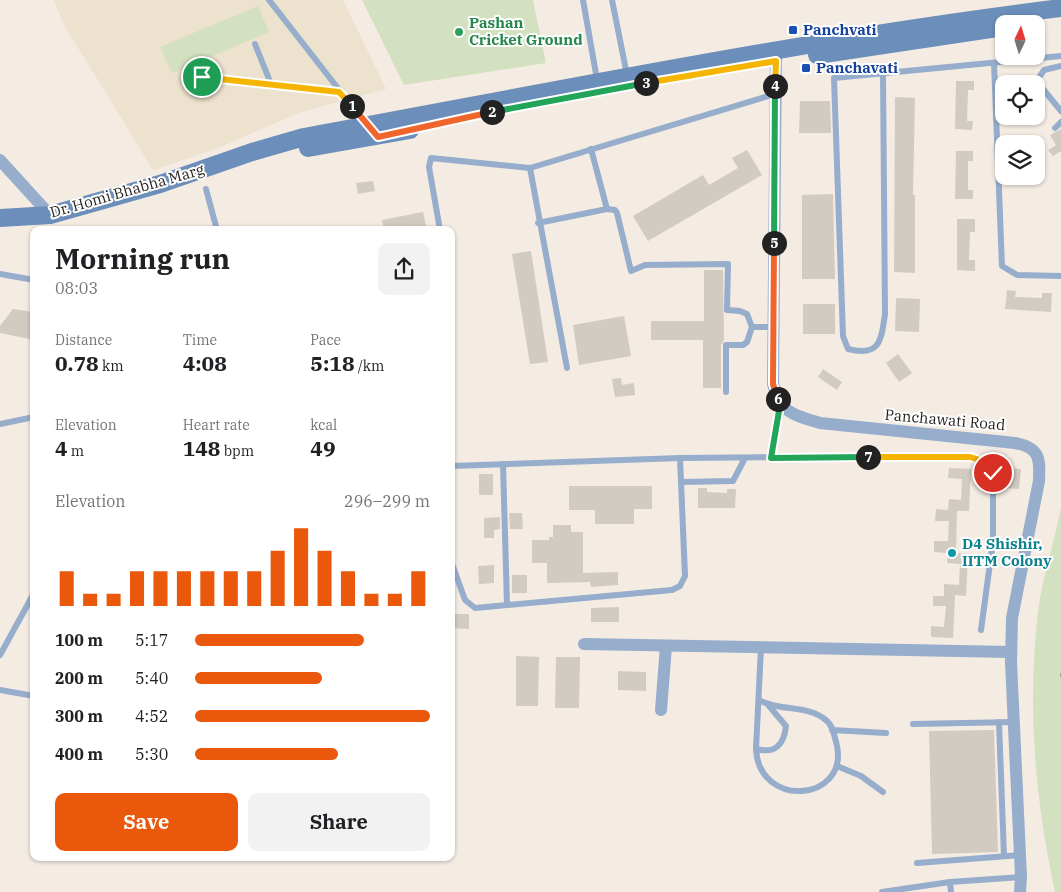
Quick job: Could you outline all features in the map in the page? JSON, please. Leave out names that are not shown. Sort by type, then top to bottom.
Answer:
[{"type":"main road","name":"Dr. Homi Bhabha Marg","points":[[0,218],[50,215],[160,184],[252,152],[306,148],[372,132],[628,80],[776,56],[969,19],[1061,8]]},
{"type":"main road","points":[[1045,21],[1061,19]]},
{"type":"main road","name":"Dr. Homi Bhabha Marg","points":[[776,56],[995,28]]},
{"type":"street","points":[[776,56],[773,384],[780,405]]},
{"type":"street","points":[[0,160],[50,215]]},
{"type":"street","name":"Panchawati Road","points":[[780,405],[793,414],[820,423],[1015,443],[1028,446],[1037,454],[1040,466],[1039,481],[1012,618],[1011,652],[1022,878],[1020,892]]},
{"type":"street","points":[[584,644],[1011,652]]},
{"type":"street","points":[[661,710],[666,646]]},
{"type":"street","name":"Panchawati Road","points":[[1022,878],[1029,892]]},
{"type":"lane","points":[[269,0],[372,132]]},
{"type":"lane","points":[[583,0],[598,86]]},
{"type":"lane","points":[[612,0],[628,80]]},
{"type":"lane","points":[[255,44],[271,84]]},
{"type":"lane","points":[[883,74],[885,314],[882,338],[878,345],[870,351],[858,351],[848,349],[843,336],[834,78],[1061,56]]},
{"type":"lane","points":[[994,63],[1002,266],[1017,275],[1061,276]]},
{"type":"lane","points":[[1061,66],[1044,70],[1038,79],[1043,89],[1061,111]]},
{"type":"lane","points":[[202,77],[339,92]]},
{"type":"lane","points":[[439,226],[429,167],[431,158],[530,168],[775,94]]},
{"type":"lane","points":[[1055,128],[1061,122]]},
{"type":"lane","points":[[591,149],[607,209]]},
{"type":"lane","points":[[530,168],[538,223],[568,368]]},
{"type":"lane","points":[[206,189],[216,226]]},
{"type":"lane","points":[[538,223],[607,209],[615,210],[631,271],[645,265],[728,264],[728,310],[747,314],[752,327],[747,342],[743,345],[726,345],[726,392]]},
{"type":"lane","points":[[0,274],[30,279]]},
{"type":"lane","points":[[752,327],[774,327]]},
{"type":"lane","points":[[771,458],[780,405]]},
{"type":"lane","points":[[0,424],[30,418]]},
{"type":"lane","points":[[455,466],[680,458],[970,457],[986,462],[993,473],[993,541],[981,630]]},
{"type":"lane","points":[[455,572],[465,600],[470,606],[482,608],[672,590],[680,586],[685,576],[680,458]]},
{"type":"lane","points":[[681,482],[733,481],[745,458]]},
{"type":"lane","points":[[503,464],[507,605]]},
{"type":"lane","points":[[0,656],[30,600]]},
{"type":"lane","points":[[761,647],[756,761],[767,779],[779,787],[798,791],[812,790],[824,783],[836,770],[839,754],[828,722],[801,709],[768,705]]},
{"type":"lane","points":[[0,690],[30,695]]},
{"type":"lane","points":[[756,749],[766,751],[782,744],[786,726],[768,705],[759,700]]},
{"type":"lane","points":[[999,722],[1004,856]]},
{"type":"lane","points":[[913,724],[1015,722]]},
{"type":"lane","points":[[832,730],[886,733]]},
{"type":"lane","points":[[837,766],[861,776],[883,792]]},
{"type":"lane","points":[[917,863],[1021,855]]},
{"type":"lane","points":[[882,892],[950,882],[1022,878]]},
{"type":"lane","points":[[950,882],[951,892]]},
{"type":"shaded area","points":[[54,0],[343,0],[386,89],[298,113],[221,147],[153,170],[64,25]]},
{"type":"green space","name":"Pashan Cricket Ground","points":[[362,0],[533,0],[546,63],[404,85]]},
{"type":"green space","points":[[258,6],[269,32],[172,73],[160,47]]},
{"type":"green space","points":[[1061,508],[1061,892],[1055,892],[1042,823],[1038,788],[1033,718],[1033,682],[1040,599]]},
{"type":"building","points":[[956,81],[974,81],[974,90],[968,90],[967,121],[973,121],[972,130],[955,129]]},
{"type":"building","points":[[895,97],[915,98],[913,195],[915,195],[915,273],[894,272]]},
{"type":"building","points":[[800,101],[830,101],[831,133],[799,133]]},
{"type":"building","points":[[1061,129],[1061,151],[1053,156],[1048,150],[1056,145],[1050,135]]},
{"type":"building","points":[[747,150],[762,175],[648,241],[633,216],[703,175],[709,185],[738,168],[732,158]]},
{"type":"building","points":[[956,151],[973,151],[973,161],[968,161],[968,190],[973,190],[973,199],[955,199]]},
{"type":"building","points":[[373,181],[375,191],[358,194],[356,183]]},
{"type":"building","points":[[833,194],[835,279],[802,279],[802,195]]},
{"type":"building","points":[[423,212],[426,226],[383,226],[382,220]]},
{"type":"building","points":[[957,219],[975,219],[975,232],[970,232],[969,260],[975,260],[975,271],[957,270]]},
{"type":"building","points":[[531,251],[548,362],[530,364],[512,254]]},
{"type":"building","points":[[704,270],[723,270],[724,340],[721,345],[721,388],[703,388],[703,340],[651,340],[651,321],[704,321]]},
{"type":"building","points":[[1007,290],[1016,291],[1015,297],[1042,298],[1042,293],[1052,293],[1051,312],[1005,309]]},
{"type":"building","points":[[896,298],[920,299],[919,332],[895,331]]},
{"type":"building","points":[[803,304],[835,304],[835,334],[803,334]]},
{"type":"building","points":[[13,309],[30,311],[30,339],[0,333],[0,326]]},
{"type":"building","points":[[624,316],[631,356],[579,365],[573,325]]},
{"type":"building","points":[[898,354],[912,373],[899,382],[886,363]]},
{"type":"building","points":[[823,369],[842,382],[837,390],[818,377]]},
{"type":"building","points":[[621,378],[622,385],[634,383],[635,395],[615,397],[612,379]]},
{"type":"building","name":"D4 Shishir, IITM Colony","points":[[949,468],[971,469],[969,511],[957,511],[956,553],[968,554],[966,596],[955,595],[953,638],[931,637],[931,626],[944,627],[946,606],[933,606],[933,596],[944,596],[944,584],[959,585],[960,564],[947,563],[948,553],[934,552],[934,541],[948,541],[949,521],[935,521],[936,509],[948,510],[949,499],[961,500],[962,479],[948,478]]},
{"type":"building","points":[[1006,468],[1021,469],[1019,489],[1005,488]]},
{"type":"building","points":[[479,474],[493,474],[493,495],[479,495]]},
{"type":"building","points":[[569,486],[652,486],[652,509],[634,509],[634,524],[595,524],[595,510],[569,510]]},
{"type":"building","points":[[698,488],[707,488],[707,492],[727,493],[727,489],[736,489],[735,508],[698,508]]},
{"type":"building","points":[[509,513],[522,513],[523,529],[510,529]]},
{"type":"building","points":[[500,517],[500,529],[494,530],[494,538],[484,538],[484,518]]},
{"type":"building","points":[[553,525],[571,525],[571,532],[583,532],[583,573],[618,572],[618,585],[591,587],[590,582],[547,583],[547,563],[532,563],[532,540],[549,540],[549,537],[553,537]]},
{"type":"building","points":[[494,565],[494,583],[479,584],[478,566]]},
{"type":"building","points":[[512,575],[527,575],[527,593],[512,593]]},
{"type":"building","points":[[619,607],[619,622],[591,622],[591,608]]},
{"type":"building","points":[[455,614],[469,614],[469,629],[455,628]]},
{"type":"building","points":[[516,656],[539,657],[538,706],[516,706]]},
{"type":"building","points":[[556,657],[580,657],[579,708],[555,708]]},
{"type":"building","points":[[618,671],[646,672],[646,691],[618,690]]},
{"type":"building","points":[[994,730],[998,852],[932,854],[929,731]]},
{"type":"place","name":"Panchvati","points":[[793,30]]},
{"type":"place","name":"Pashan Cricket Ground","points":[[459,32]]},
{"type":"place","name":"Panchavati","points":[[806,68]]},
{"type":"place","name":"D4 Shishir, IITM Colony","points":[[952,553]]},
{"type":"route","points":[[202,77],[339,92],[378,137],[504,110],[776,61],[773,384],[780,405],[771,458],[970,457],[986,462],[991,467],[993,473]]}]
